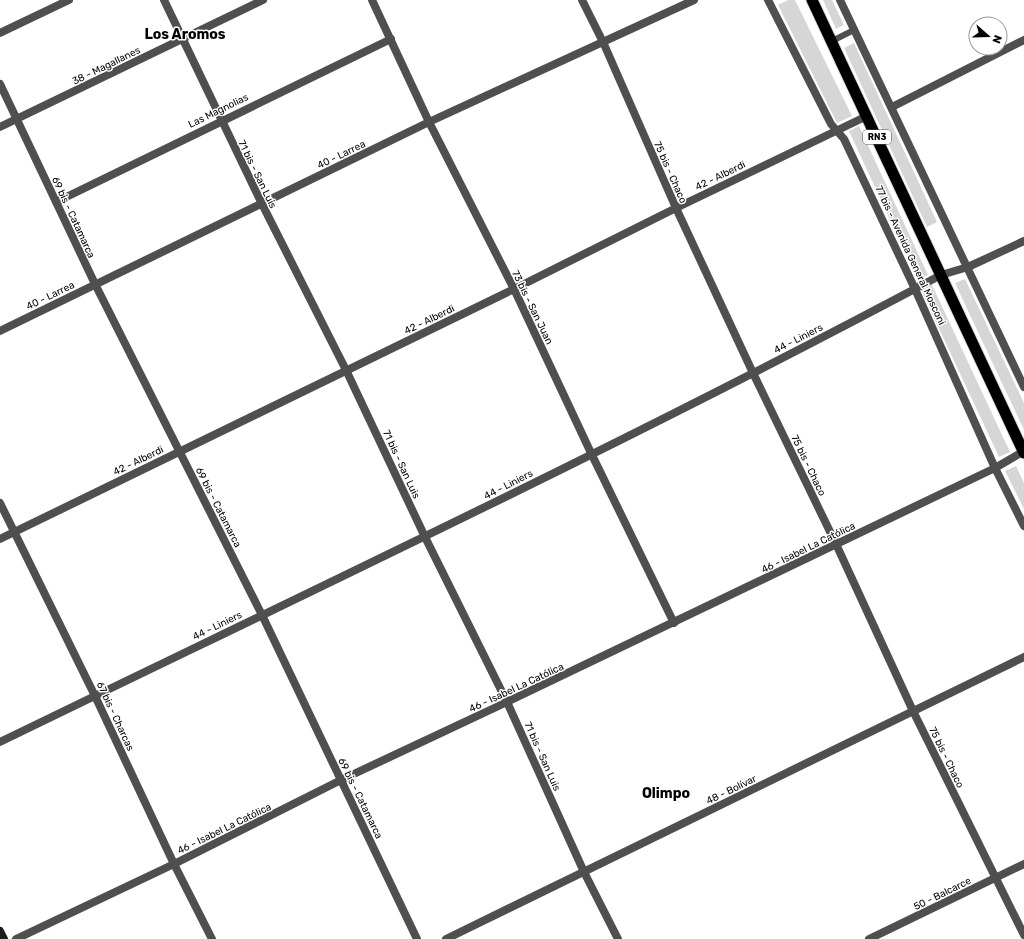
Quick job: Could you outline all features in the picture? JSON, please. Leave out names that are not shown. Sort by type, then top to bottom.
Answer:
[{"type":"highway","name":"77 bis - Avenida General Mosconi","points":[[812,0],[1024,452]]},
{"type":"main road","points":[[0,931],[4,939]]},
{"type":"street","points":[[0,33],[69,0]]},
{"type":"street","name":"71 bis - San Luis","points":[[164,0],[262,204],[346,370],[425,537],[507,702],[584,872],[618,939]]},
{"type":"street","name":"38 - Magallanes","points":[[0,127],[264,0]]},
{"type":"street","name":"73 bis - San Juan","points":[[372,0],[429,122],[514,290],[674,623]]},
{"type":"street","name":"75 bis - Chaco","points":[[582,0],[676,208],[753,373],[836,544],[913,711],[1024,936]]},
{"type":"street","name":"40 - Larrea","points":[[0,331],[429,122],[694,0]]},
{"type":"street","name":"77 bis - Avenida General Mosconi","points":[[768,0],[835,131],[844,139],[915,289],[995,468],[1024,526]]},
{"type":"street","points":[[840,0],[1024,387]]},
{"type":"street","name":"Las Magnolias","points":[[56,202],[221,120],[391,39]]},
{"type":"street","points":[[892,107],[1024,40]]},
{"type":"street","name":"69 bis - Catamarca","points":[[0,84],[18,118],[95,284],[262,615],[417,939]]},
{"type":"street","name":"42 - Alberdi","points":[[0,539],[346,370],[514,290],[676,208],[867,116]]},
{"type":"street","name":"44 - Liniers","points":[[0,742],[425,537],[753,373],[941,275],[968,267],[1024,241]]},
{"type":"street","name":"46 - Isabel La Católica","points":[[16,939],[174,864],[341,780],[674,623],[995,468],[1024,452]]},
{"type":"street","name":"67 bis - Charcas","points":[[0,503],[95,696],[174,864],[212,939]]},
{"type":"street","name":"48 - Bolívar","points":[[446,939],[1024,657]]},
{"type":"street","name":"50 - Balcarce","points":[[869,939],[1024,864]]},
{"type":"lane","points":[[832,41],[854,30]]},
{"type":"shaded area","points":[[788,0],[795,0],[852,116],[837,123],[778,5]]},
{"type":"shaded area","points":[[823,0],[832,0],[844,25],[836,29]]},
{"type":"shaded area","points":[[854,43],[937,222],[927,227],[844,48]]},
{"type":"shaded area","points":[[859,126],[928,275],[918,280],[849,131]]},
{"type":"shaded area","points":[[965,279],[1024,403],[1024,430],[955,283]]},
{"type":"shaded area","points":[[932,285],[1010,452],[999,457],[921,290]]},
{"type":"shaded area","points":[[1016,466],[1024,483],[1024,509],[1005,471]]},
{"type":"district","name":"Los Aromos","points":[[185,34]]},
{"type":"district","name":"Olimpo","points":[[666,793]]}]
